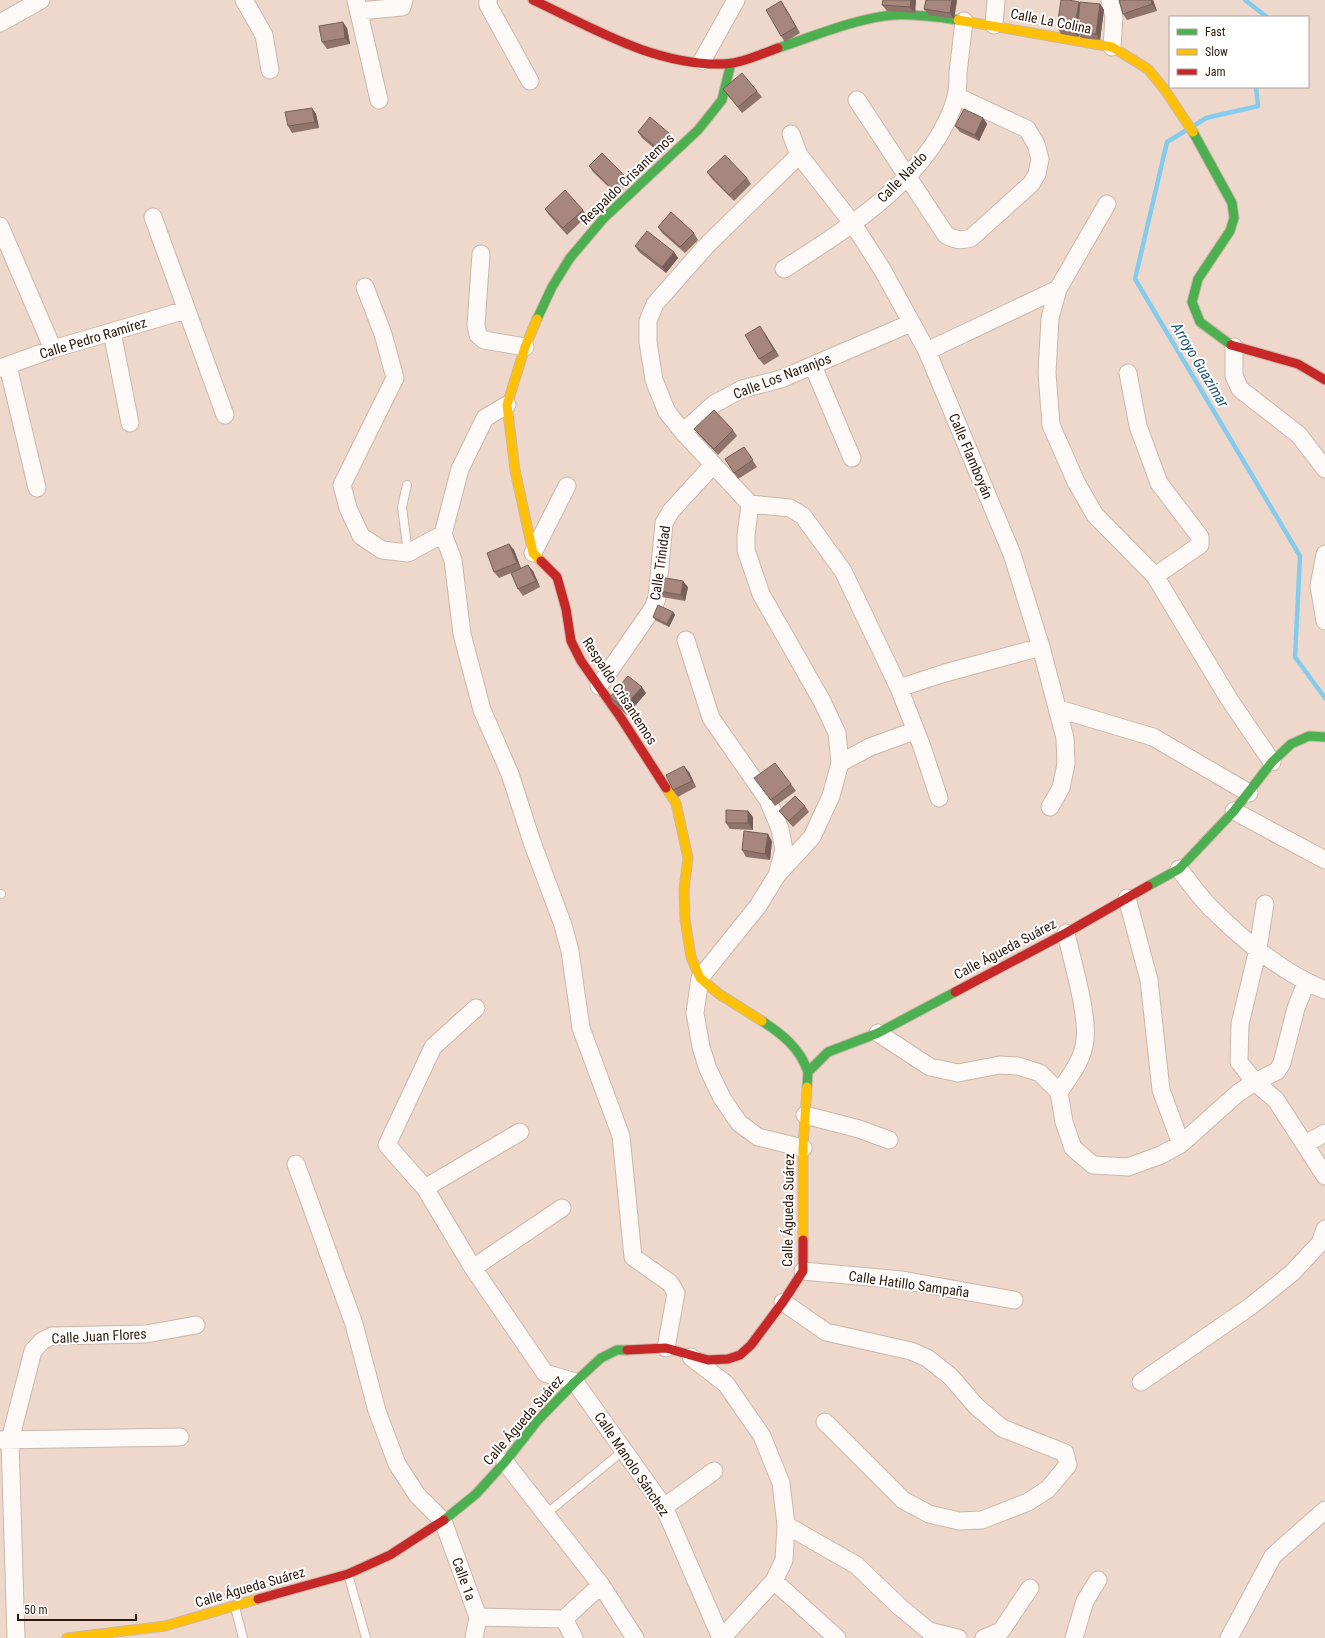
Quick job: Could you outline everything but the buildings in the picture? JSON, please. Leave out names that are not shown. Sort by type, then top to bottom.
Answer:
[{"type":"street","points":[[0,23],[41,0]]},
{"type":"street","points":[[244,0],[264,35],[270,70]]},
{"type":"street","points":[[379,100],[358,5],[402,7],[404,0]]},
{"type":"street","points":[[488,0],[488,5],[530,81]]},
{"type":"street","name":"Calle La Colina","points":[[533,0],[635,48],[671,59],[722,64],[731,63],[876,18],[928,8],[964,21],[994,25],[1112,47],[1148,69],[1199,141],[1232,203],[1234,218],[1230,231],[1198,280],[1192,302],[1200,322],[1234,347],[1298,364],[1325,380]]},
{"type":"street","points":[[702,61],[736,0]]},
{"type":"street","points":[[994,25],[996,0]]},
{"type":"street","points":[[1110,0],[1114,17],[1112,47]]},
{"type":"street","name":"Calle Nardo","points":[[784,269],[853,224],[906,177],[930,148],[943,126],[956,96],[964,21]]},
{"type":"street","name":"Respaldo Crisantemos","points":[[731,63],[722,100],[698,130],[603,219],[570,258],[552,287],[525,347],[507,406],[514,470],[532,553],[557,577],[566,609],[571,641],[581,661],[676,803],[688,858],[684,889],[685,919],[691,957],[700,978],[719,994],[778,1031],[791,1043],[804,1060],[808,1072]]},
{"type":"street","points":[[857,100],[906,177],[946,235],[954,240],[964,240],[971,238],[1031,184],[1037,174],[1040,159],[1036,144],[1027,129],[956,96]]},
{"type":"street","name":"Calle Flamboyán","points":[[791,134],[799,155],[853,224],[882,269],[927,351],[1012,554],[1059,709],[1065,738],[1066,764],[1061,788],[1050,807]]},
{"type":"street","points":[[799,155],[697,256],[655,304],[648,321],[648,342],[654,380],[667,412],[683,432],[750,504],[790,508],[803,516],[843,571],[899,688],[940,798]]},
{"type":"street","points":[[1107,204],[1058,289],[1050,318],[1047,373],[1050,425],[1076,482],[1095,515],[1155,576],[1229,699],[1272,762]]},
{"type":"street","points":[[153,217],[225,415]]},
{"type":"street","points":[[0,226],[53,349]]},
{"type":"street","points":[[482,254],[476,325],[478,335],[484,340],[525,347]]},
{"type":"street","points":[[365,287],[383,334],[394,378],[342,486],[348,508],[361,536],[382,550],[408,553],[443,534]]},
{"type":"street","points":[[927,351],[1058,289]]},
{"type":"street","name":"Calle Pedro Ramírez","points":[[4,367],[53,349],[186,310]]},
{"type":"street","name":"Calle Los Naranjos","points":[[683,432],[714,404],[742,389],[781,379],[814,366],[911,322]]},
{"type":"street","points":[[112,332],[130,423]]},
{"type":"street","points":[[1234,347],[1234,376],[1240,389],[1299,435],[1325,469]]},
{"type":"street","points":[[814,366],[852,458]]},
{"type":"street","points":[[4,367],[37,488]]},
{"type":"street","points":[[1128,373],[1138,426],[1159,483],[1200,537],[1200,545],[1155,576]]},
{"type":"street","points":[[507,406],[484,418],[460,469],[443,534],[453,560],[462,634],[482,710],[510,774],[532,842],[562,925],[570,951],[580,1028],[621,1136],[633,1257],[670,1284],[676,1293],[666,1348]]},
{"type":"street","name":"Calle Trinidad","points":[[599,686],[653,608],[657,598],[664,522],[671,511],[713,465]]},
{"type":"street","points":[[532,553],[567,486]]},
{"type":"street","points":[[750,504],[746,536],[746,550],[761,594],[822,701],[837,733],[840,763],[830,796],[812,837],[777,875],[758,906],[700,978],[695,1014],[701,1047],[708,1069],[722,1098],[739,1123],[758,1137],[802,1148]]},
{"type":"street","points":[[1325,554],[1319,586],[1325,621]]},
{"type":"street","points":[[686,640],[712,718],[768,800],[780,829],[784,850],[777,875]]},
{"type":"street","points":[[899,688],[945,673],[1041,647]]},
{"type":"street","points":[[1059,709],[1153,737],[1249,793]]},
{"type":"street","points":[[840,763],[870,747],[914,731]]},
{"type":"street","name":"Calle Águeda Suárez","points":[[67,1638],[160,1627],[348,1574],[390,1555],[444,1522],[476,1494],[506,1462],[538,1420],[574,1382],[601,1358],[617,1350],[666,1348],[708,1360],[728,1359],[740,1355],[751,1345],[783,1302],[803,1270],[802,1148],[808,1072],[828,1052],[878,1033],[1066,933],[1179,869],[1234,811],[1272,762],[1291,744],[1309,736],[1325,738]]},
{"type":"street","points":[[1234,811],[1325,860]]},
{"type":"street","points":[[1179,869],[1213,911],[1258,949],[1306,983],[1325,990]]},
{"type":"street","points":[[1127,898],[1149,980],[1161,1090],[1181,1144]]},
{"type":"street","points":[[1265,904],[1258,949],[1240,1024],[1239,1062],[1255,1082],[1276,1100],[1325,1176]]},
{"type":"street","points":[[1059,1092],[1077,1066],[1085,1040],[1083,1008],[1066,933]]},
{"type":"street","points":[[878,1033],[930,1067],[958,1073],[1000,1065],[1018,1066],[1040,1073],[1059,1092],[1064,1122],[1073,1148],[1093,1165],[1128,1167],[1161,1155],[1181,1144],[1238,1093],[1255,1082],[1277,1071],[1282,1062],[1296,1008],[1306,983]]},
{"type":"street","points":[[476,1008],[433,1047],[387,1145],[425,1188],[473,1268],[545,1373],[574,1382]]},
{"type":"street","points":[[805,1115],[859,1129],[889,1140]]},
{"type":"street","points":[[425,1188],[520,1132]]},
{"type":"street","points":[[1305,1144],[1325,1133]]},
{"type":"street","points":[[296,1164],[354,1324],[377,1411],[397,1464],[417,1494],[444,1522]]},
{"type":"street","points":[[473,1268],[562,1208]]},
{"type":"street","points":[[1141,1382],[1251,1306],[1292,1273],[1320,1243],[1325,1229]]},
{"type":"street","name":"Calle Hatillo Sampaña","points":[[803,1270],[902,1280],[1014,1300]]},
{"type":"street","points":[[783,1302],[826,1332],[911,1351],[928,1358],[950,1376],[976,1406],[1002,1428],[1065,1453],[1068,1465],[1048,1489],[1028,1502],[982,1520],[959,1521],[929,1514],[903,1500],[825,1422]]},
{"type":"street","name":"Calle Juan Flores","points":[[16,1638],[5,1440],[33,1351],[42,1340],[52,1336],[146,1334],[196,1325]]},
{"type":"street","points":[[686,1353],[726,1384],[762,1436],[781,1483],[786,1525],[784,1560],[774,1581],[722,1638]]},
{"type":"street","name":"Calle Manolo Sánchez","points":[[574,1382],[664,1507],[722,1638]]},
{"type":"street","points":[[5,1440],[180,1437]]},
{"type":"street","points":[[506,1462],[601,1585],[635,1638]]},
{"type":"street","points":[[664,1507],[714,1471]]},
{"type":"street","points":[[1229,1638],[1273,1556],[1325,1510]]},
{"type":"street","name":"Calle 1a","points":[[444,1522],[478,1616],[474,1638]]},
{"type":"street","points":[[786,1525],[856,1565],[900,1607],[929,1631],[958,1638]]},
{"type":"street","points":[[1074,1638],[1085,1601],[1098,1580]]},
{"type":"street","points":[[774,1581],[837,1638]]},
{"type":"street","points":[[478,1616],[564,1619],[601,1585]]},
{"type":"street","points":[[984,1638],[1001,1631],[1030,1588]]},
{"type":"street","points":[[564,1619],[574,1638]]},
{"type":"lane","points":[[407,485],[402,507],[408,553]]},
{"type":"lane","points":[[546,1514],[624,1450]]},
{"type":"lane","points":[[348,1574],[366,1638]]},
{"type":"lane","points":[[235,1606],[243,1638]]},
{"type":"lane","points":[[160,1627],[162,1638]]},
{"type":"waterway","name":"Arroyo Guazimar","points":[[1245,0],[1266,16]]},
{"type":"waterway","name":"Arroyo Guazimar","points":[[1195,125],[1206,118],[1258,106],[1256,88]]},
{"type":"waterway","name":"Arroyo Guazimar","points":[[1185,131],[1167,142],[1135,279],[1300,556],[1295,657],[1325,698]]},
{"type":"traffic: fast","points":[[778,48],[866,19],[894,15],[910,15],[958,20]]},
{"type":"traffic: fast","points":[[537,319],[552,287],[570,258],[603,219],[698,130],[722,100],[731,63]]},
{"type":"traffic: fast","points":[[1193,132],[1232,203],[1234,218],[1230,231],[1198,279],[1192,302],[1200,322],[1231,345]]},
{"type":"traffic: fast","points":[[1148,886],[1179,869],[1234,811],[1272,762],[1291,744],[1309,736],[1325,737]]},
{"type":"traffic: fast","points":[[807,1087],[808,1072],[828,1052],[878,1033],[955,992]]},
{"type":"traffic: fast","points":[[762,1021],[790,1042],[805,1063],[808,1072]]},
{"type":"traffic: fast","points":[[444,1520],[476,1494],[505,1462],[538,1420],[575,1382],[601,1358],[617,1350],[627,1350]]},
{"type":"traffic: slow","points":[[958,20],[1112,47],[1148,69],[1165,90],[1193,132]]},
{"type":"traffic: slow","points":[[537,319],[525,347],[507,405],[515,470],[533,553],[541,561]]},
{"type":"traffic: slow","points":[[666,788],[676,803],[688,858],[684,889],[685,919],[691,957],[700,978],[719,994],[762,1021]]},
{"type":"traffic: slow","points":[[803,1240],[803,1148],[807,1087]]},
{"type":"traffic: slow","points":[[67,1638],[165,1626],[258,1599]]},
{"type":"traffic: jam","points":[[533,0],[624,43],[648,52],[697,63],[729,64],[778,48]]},
{"type":"traffic: jam","points":[[1231,345],[1298,364],[1325,380]]},
{"type":"traffic: jam","points":[[541,561],[557,577],[566,609],[571,641],[581,661],[621,718],[666,788]]},
{"type":"traffic: jam","points":[[955,992],[1066,933],[1148,886]]},
{"type":"traffic: jam","points":[[627,1350],[666,1348],[708,1360],[728,1359],[740,1355],[751,1345],[783,1302],[803,1271],[803,1240]]},
{"type":"traffic: jam","points":[[258,1599],[348,1574],[390,1555],[444,1520]]}]
